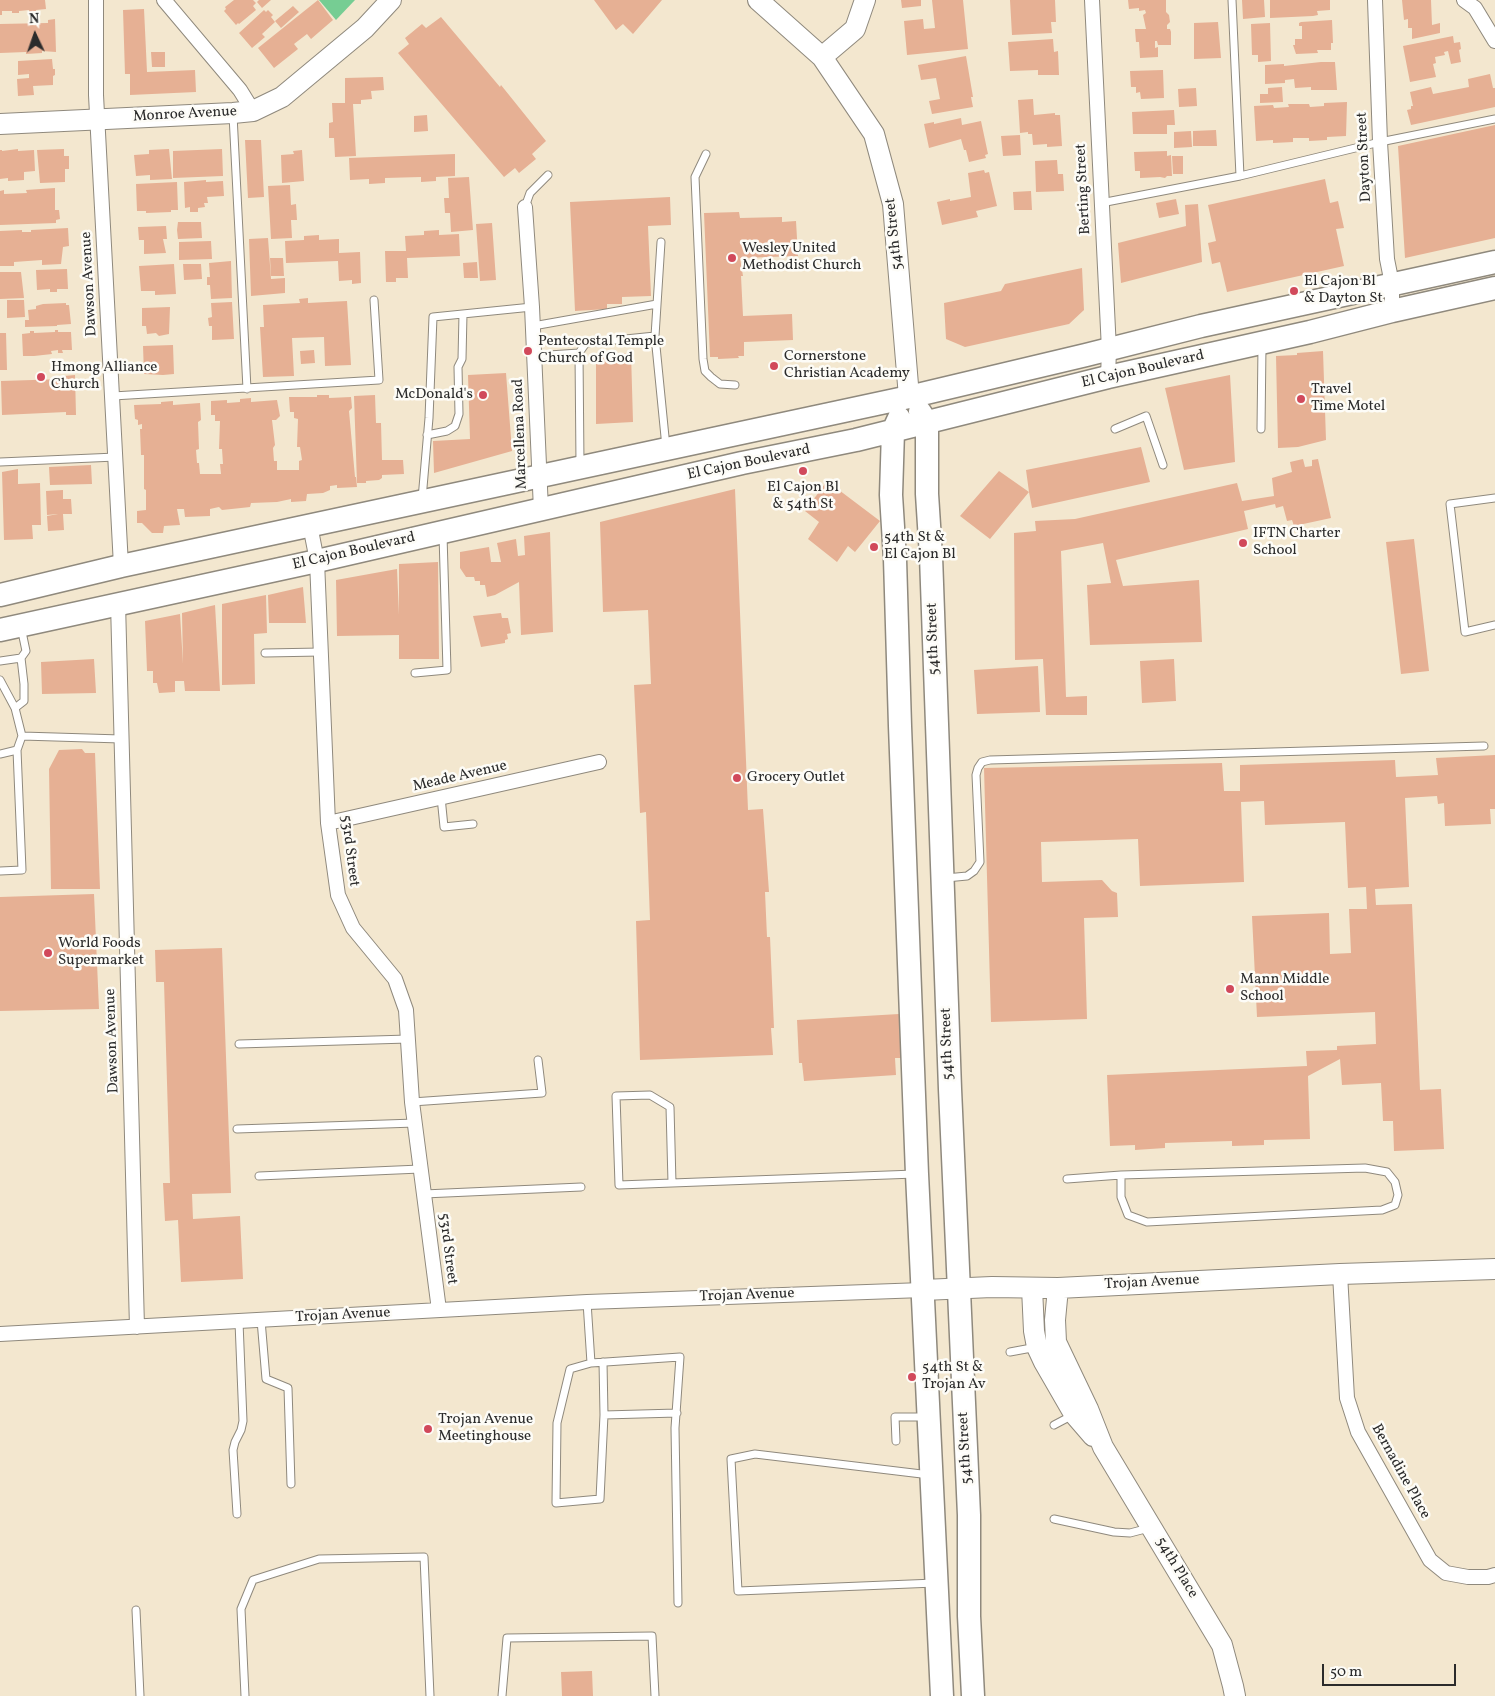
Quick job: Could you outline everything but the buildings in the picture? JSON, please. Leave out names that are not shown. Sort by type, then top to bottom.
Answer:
[{"type":"main road","name":"El Cajon Boulevard","points":[[0,596],[121,566],[909,397],[1109,350],[1201,326],[1495,262]]},
{"type":"main road","name":"El Cajon Boulevard","points":[[10,627],[317,561],[742,463],[892,431],[1108,377],[1351,323],[1392,311],[1495,288]]},
{"type":"main road","points":[[927,423],[909,397],[892,431],[891,495],[896,559],[900,726],[917,1174],[942,1696]]},
{"type":"main road","name":"54th Street","points":[[927,423],[927,494],[969,1515],[973,1696]]},
{"type":"street","name":"Dawson Avenue","points":[[96,0],[98,120],[121,566]]},
{"type":"street","points":[[164,0],[240,90],[243,112]]},
{"type":"street","name":"Monroe Avenue","points":[[0,124],[243,112],[282,97],[365,28],[391,0]]},
{"type":"street","name":"54th Street","points":[[758,0],[822,57],[874,134],[894,204],[909,397]]},
{"type":"street","points":[[822,57],[855,29],[865,0]]},
{"type":"street","name":"Berting Street","points":[[1092,0],[1109,350],[1108,377]]},
{"type":"street","name":"Dayton Street","points":[[1375,0],[1380,142],[1387,258],[1392,284],[1392,311]]},
{"type":"street","points":[[1464,0],[1475,8],[1495,41]]},
{"type":"street","name":"Marcellena Road","points":[[525,207],[532,307],[541,510]]},
{"type":"street","name":"53rd Street","points":[[310,525],[317,561],[328,823],[338,895],[353,928],[395,979],[406,1010],[412,1102],[439,1310]]},
{"type":"street","name":"Dawson Avenue","points":[[118,604],[137,1327]]},
{"type":"street","name":"Meade Avenue","points":[[328,823],[598,762]]},
{"type":"street","name":"Trojan Avenue","points":[[0,1334],[587,1302],[959,1288],[1058,1288],[1340,1274],[1495,1269]]},
{"type":"street","name":"Bernadine Place","points":[[1340,1274],[1347,1398],[1358,1432],[1430,1560],[1446,1573],[1468,1577],[1491,1576]]},
{"type":"street","name":"54th Place","points":[[1032,1288],[1034,1331],[1037,1347],[1044,1362],[1074,1414],[1103,1447],[1222,1645],[1234,1686],[1235,1696]]},
{"type":"street","name":"54th Place","points":[[1058,1288],[1055,1320],[1056,1342],[1088,1409],[1103,1447]]},
{"type":"lane","points":[[1232,0],[1240,176]]},
{"type":"lane","points":[[243,112],[247,389]]},
{"type":"lane","points":[[1101,203],[1240,176],[1380,142],[1495,119]]},
{"type":"lane","points":[[706,154],[695,176],[703,359],[705,371],[711,377],[720,384],[736,385]]},
{"type":"lane","points":[[525,207],[530,193],[548,175]]},
{"type":"lane","points":[[661,242],[655,336],[666,449]]},
{"type":"lane","points":[[113,396],[379,380],[374,300]]},
{"type":"lane","points":[[533,326],[657,304]]},
{"type":"lane","points":[[421,501],[427,434],[433,317],[532,307]]},
{"type":"lane","points":[[427,434],[447,431],[455,426],[459,414],[458,367],[462,359],[463,314]]},
{"type":"lane","points":[[580,467],[579,353],[586,343],[655,336]]},
{"type":"lane","points":[[1262,343],[1262,428]]},
{"type":"lane","points":[[534,356],[579,353]]},
{"type":"lane","points":[[1115,429],[1146,416],[1163,465]]},
{"type":"lane","points":[[0,462],[116,457]]},
{"type":"lane","points":[[1495,498],[1450,504],[1465,632],[1495,625]]},
{"type":"lane","points":[[415,674],[447,670],[443,532]]},
{"type":"lane","points":[[10,627],[26,651],[21,658],[24,700],[15,708]]},
{"type":"lane","points":[[265,653],[321,652]]},
{"type":"lane","points":[[0,661],[21,658]]},
{"type":"lane","points":[[0,680],[15,708],[22,736],[17,750],[22,870],[0,871]]},
{"type":"lane","points":[[22,736],[121,739]]},
{"type":"lane","points":[[943,878],[967,876],[974,871],[980,862],[976,775],[982,762],[990,760],[1484,746]]},
{"type":"lane","points":[[0,754],[17,750]]},
{"type":"lane","points":[[442,798],[444,827],[473,824]]},
{"type":"lane","points":[[239,1044],[408,1039]]},
{"type":"lane","points":[[412,1102],[542,1094],[538,1060]]},
{"type":"lane","points":[[672,1183],[670,1107],[650,1095],[616,1096],[620,1185],[917,1174]]},
{"type":"lane","points":[[237,1129],[415,1123]]},
{"type":"lane","points":[[1067,1179],[1121,1175],[1365,1168],[1387,1172],[1395,1182],[1398,1195],[1395,1205],[1382,1210],[1147,1222],[1128,1215],[1121,1198],[1121,1175]]},
{"type":"lane","points":[[259,1176],[420,1169]]},
{"type":"lane","points":[[424,1194],[581,1187]]},
{"type":"lane","points":[[587,1302],[591,1363]]},
{"type":"lane","points":[[261,1320],[266,1379],[288,1388],[291,1484]]},
{"type":"lane","points":[[237,1514],[233,1450],[243,1421],[239,1322]]},
{"type":"lane","points":[[1010,1352],[1037,1347]]},
{"type":"lane","points":[[603,1362],[604,1415],[600,1499],[556,1503],[557,1423],[570,1369],[591,1363],[603,1362],[680,1357],[675,1428],[678,1602]]},
{"type":"lane","points":[[604,1415],[677,1413]]},
{"type":"lane","points":[[1054,1425],[1074,1414]]},
{"type":"lane","points":[[896,1441],[896,1417],[929,1417]]},
{"type":"lane","points":[[932,1475],[755,1454],[731,1459],[738,1591],[938,1583]]},
{"type":"lane","points":[[1054,1519],[1114,1532],[1130,1533],[1152,1527]]},
{"type":"lane","points":[[245,1696],[241,1609],[253,1580],[319,1559],[424,1557],[430,1696]]},
{"type":"lane","points":[[136,1610],[140,1696]]},
{"type":"lane","points":[[502,1696],[507,1638],[652,1636],[655,1696]]},
{"type":"green space","points":[[319,0],[355,0],[336,20]]},
{"type":"place","name":"Wesley United Methodist Church","points":[[732,258]]},
{"type":"place","name":"El Cajon Bl & Dayton St","points":[[1294,291]]},
{"type":"place","name":"Pentecostal Temple Church of God","points":[[528,351]]},
{"type":"place","name":"Cornerstone Christian Academy","points":[[774,366]]},
{"type":"place","name":"Hmong Alliance Church","points":[[41,377]]},
{"type":"place","name":"McDonald's","points":[[483,395]]},
{"type":"place","name":"Travel Time Motel","points":[[1301,399]]},
{"type":"place","name":"El Cajon Bl & 54th St","points":[[803,471]]},
{"type":"place","name":"IFTN Charter School","points":[[1243,543]]},
{"type":"place","name":"54th St & El Cajon Bl","points":[[874,547]]},
{"type":"place","name":"Grocery Outlet","points":[[737,778]]},
{"type":"place","name":"World Foods Supermarket","points":[[48,953]]},
{"type":"place","name":"Mann Middle School","points":[[1230,989]]},
{"type":"place","name":"54th St & Trojan Av","points":[[912,1377]]},
{"type":"place","name":"Trojan Avenue Meetinghouse","points":[[428,1429]]}]
